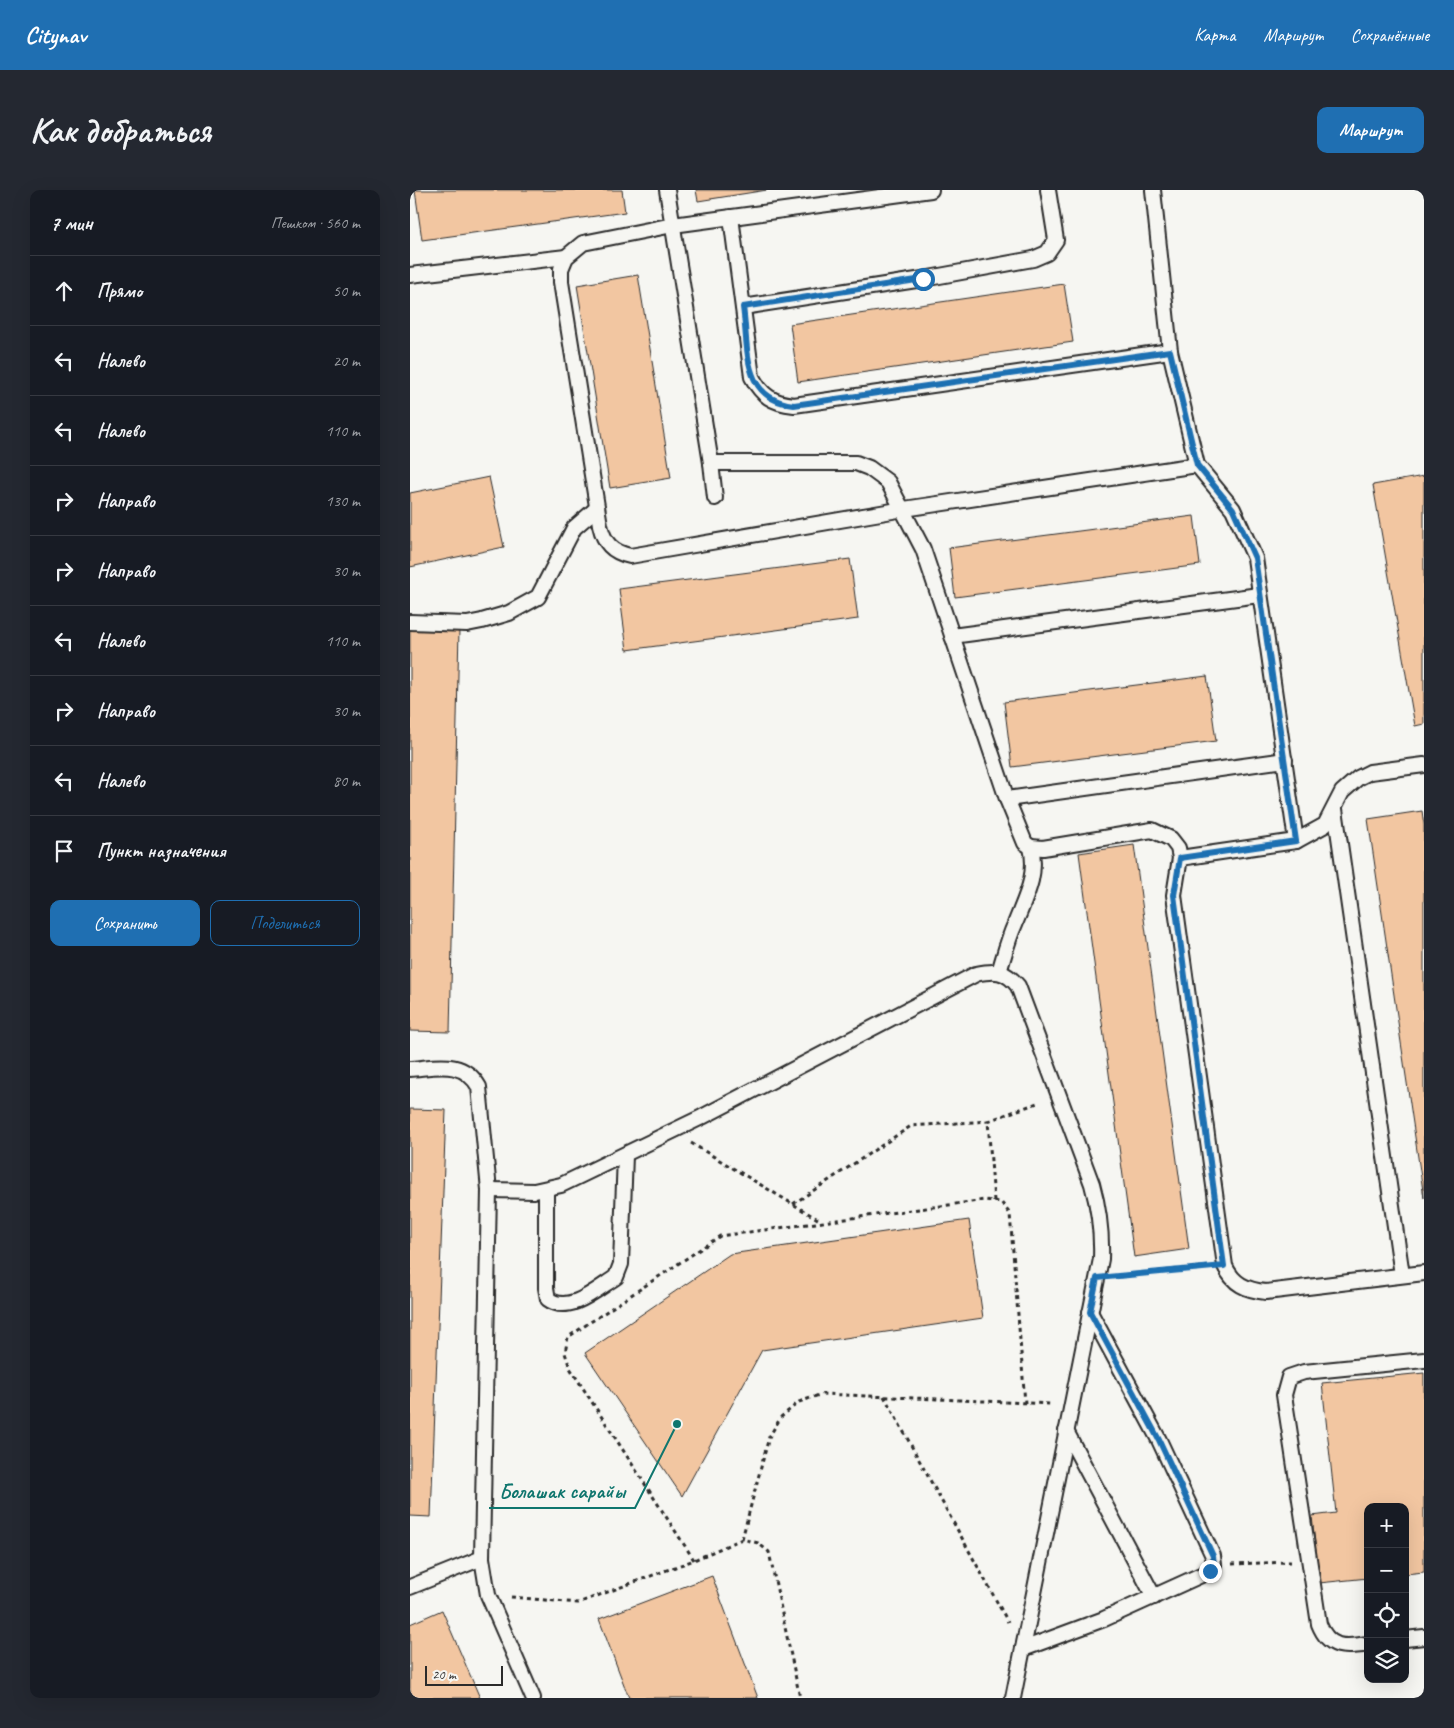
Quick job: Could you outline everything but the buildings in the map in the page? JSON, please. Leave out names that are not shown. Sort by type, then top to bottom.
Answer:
[{"type":"lane","points":[[668,190],[715,498]]},
{"type":"lane","points":[[931,190],[673,225],[583,243],[566,257],[561,269],[561,282],[597,508],[603,537],[609,547],[620,554],[630,556],[904,509],[1197,465]]},
{"type":"lane","points":[[743,307],[923,279],[1033,259],[1047,253],[1056,240],[1048,190]]},
{"type":"lane","points":[[1153,190],[1170,351],[1197,465],[1233,509],[1255,558],[1296,841]]},
{"type":"lane","points":[[731,217],[752,377],[759,390],[774,401],[794,405],[1170,351]]},
{"type":"lane","points":[[410,275],[566,257]]},
{"type":"lane","points":[[711,463],[856,463],[869,468],[888,482],[904,509],[923,549],[1021,836],[1031,847],[1034,860],[1028,895],[1014,924],[999,972]]},
{"type":"lane","points":[[410,622],[467,624],[482,622],[509,613],[538,597],[574,528],[597,508]]},
{"type":"lane","points":[[952,636],[1259,595]]},
{"type":"lane","points":[[1008,799],[1285,760]]},
{"type":"lane","points":[[1180,858],[1296,841],[1325,826],[1342,792],[1364,775],[1370,772],[1424,765]]},
{"type":"lane","points":[[1335,809],[1402,1276]]},
{"type":"lane","points":[[1031,847],[1043,848],[1152,830],[1171,839],[1178,848],[1180,858],[1174,895],[1224,1266],[1230,1278],[1239,1285],[1252,1290],[1266,1292],[1424,1273]]},
{"type":"lane","points":[[489,1190],[534,1192],[568,1182],[672,1132],[976,974],[999,972],[1010,976],[1018,986],[1097,1204],[1102,1239],[1097,1278],[1013,1698]]},
{"type":"lane","points":[[410,1069],[449,1066],[473,1076],[479,1087],[489,1190],[482,1558],[488,1595],[533,1698]]},
{"type":"lane","points":[[546,1189],[546,1288],[548,1299],[556,1305],[568,1305],[616,1277],[621,1264],[625,1155]]},
{"type":"lane","points":[[1023,1649],[1104,1619],[1210,1571],[1214,1565],[1213,1556],[1159,1440],[1090,1312]]},
{"type":"lane","points":[[1364,1645],[1350,1647],[1331,1642],[1323,1635],[1319,1624],[1284,1395],[1289,1377],[1304,1372],[1424,1360]]},
{"type":"lane","points":[[1066,1431],[1154,1596]]},
{"type":"lane","points":[[410,1587],[482,1558]]},
{"type":"lane","points":[[1409,1639],[1424,1637]]},
{"type":"path","points":[[793,1204],[911,1126],[988,1121],[1058,1094]]},
{"type":"path","points":[[988,1121],[994,1201]]},
{"type":"path","points":[[672,1132],[822,1221]]},
{"type":"path","points":[[694,1560],[570,1368],[565,1352],[568,1336],[720,1236],[985,1200],[1001,1202],[1010,1214],[1025,1403]]},
{"type":"path","points":[[1097,1278],[1224,1266]]},
{"type":"path","points":[[742,1539],[768,1437],[781,1417],[798,1402],[822,1394],[1072,1405]]},
{"type":"path","points":[[884,1396],[1023,1649]]},
{"type":"path","points":[[488,1595],[578,1602],[694,1560],[742,1539],[758,1543],[769,1552],[800,1698]]},
{"type":"path","points":[[1214,1565],[1309,1561]]},
{"type":"place","name":"Болашак сарайы","points":[[677,1424]]},
{"type":"route","points":[[923,279],[743,307],[752,377],[759,390],[767,398],[780,404],[794,405],[1170,351],[1197,465],[1233,509],[1255,558],[1296,841],[1180,858],[1174,895],[1224,1266],[1097,1278],[1090,1312],[1159,1440],[1213,1556],[1214,1565],[1210,1571]]}]
